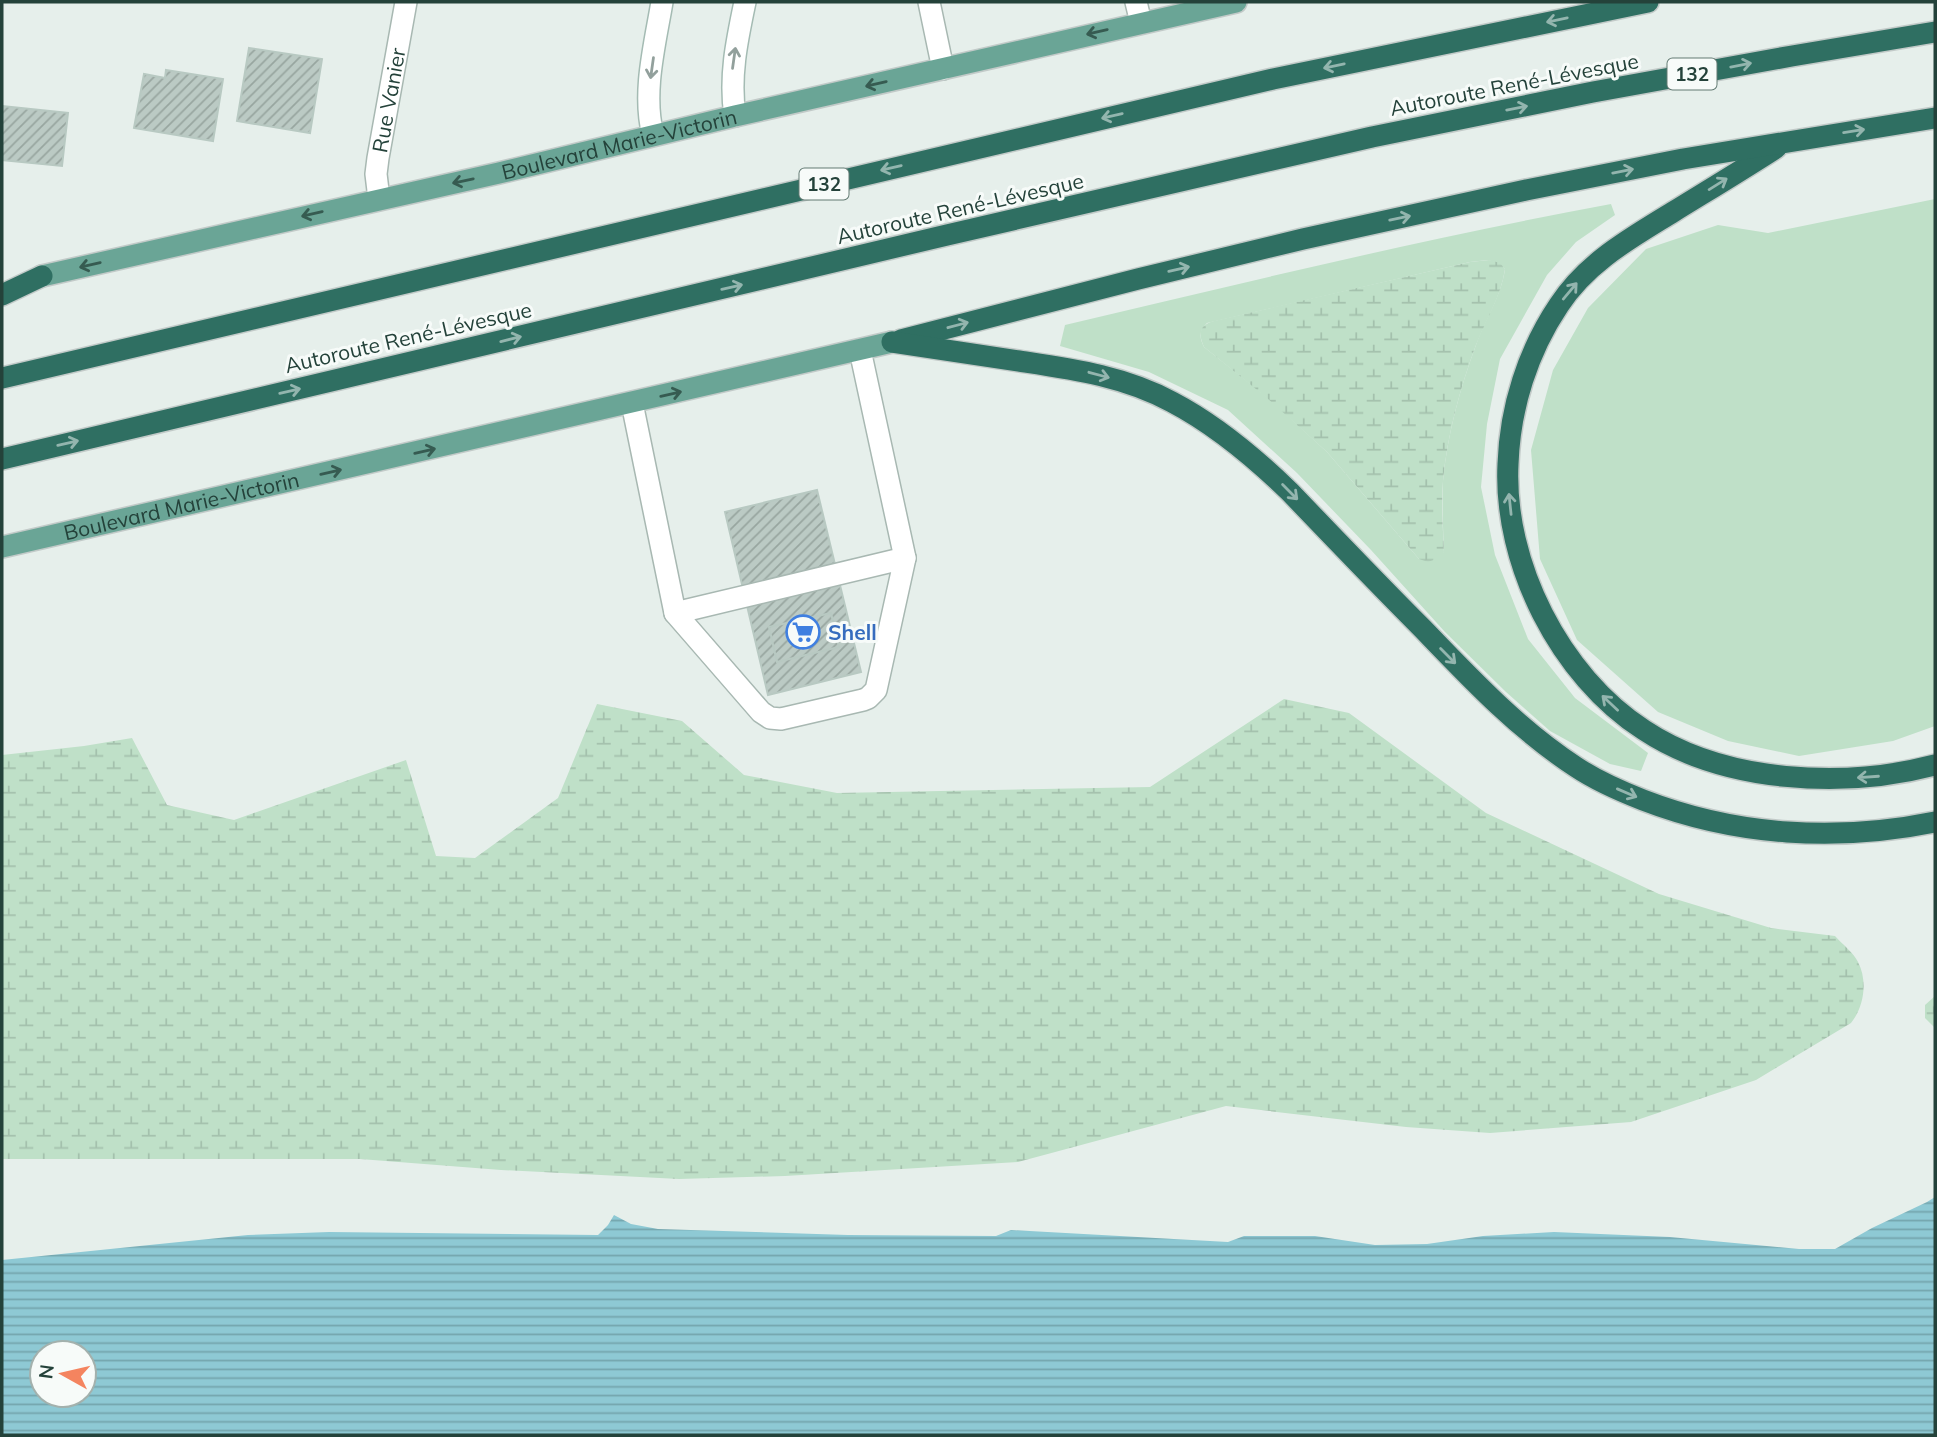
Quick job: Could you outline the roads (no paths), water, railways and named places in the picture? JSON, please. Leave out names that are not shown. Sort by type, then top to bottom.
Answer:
[{"type":"highway","name":"132","points":[[2,377],[1273,79],[1648,2]]},
{"type":"highway","name":"Autoroute René-Lévesque","points":[[2,459],[947,235],[1372,138],[1593,92],[1935,32]]},
{"type":"highway","points":[[892,342],[1315,236],[1526,190],[1683,159],[1935,118]]},
{"type":"highway","points":[[1787,142],[1629,238],[1590,269],[1559,305],[1530,361],[1513,419],[1508,465],[1510,510],[1516,536],[1541,612],[1570,659],[1586,680],[1623,715],[1664,741],[1708,760],[1778,775],[1861,778],[1911,772],[1935,765]]},
{"type":"highway","points":[[2,295],[42,276]]},
{"type":"highway","points":[[892,342],[1096,373],[1149,391],[1200,418],[1261,463],[1528,733],[1578,769],[1604,783],[1662,807],[1755,829],[1833,834],[1889,830],[1935,822]]},
{"type":"main road","name":"Boulevard Marie-Victorin","points":[[42,276],[1236,2]]},
{"type":"main road","name":"Boulevard Marie-Victorin","points":[[2,547],[892,342]]},
{"type":"street","name":"Rue Vanier","points":[[379,199],[376,174],[378,158],[406,2]]},
{"type":"street","points":[[653,135],[649,91],[662,2]]},
{"type":"street","points":[[735,116],[733,68],[745,2]]},
{"type":"street","points":[[929,2],[943,69]]},
{"type":"street","points":[[1136,2],[1141,23]]},
{"type":"street","name":"Boulevard Marie-Victorin","points":[[2,285],[42,276]]},
{"type":"street","points":[[632,403],[674,613],[765,716],[781,719],[863,700],[876,690],[905,558],[860,350]]},
{"type":"street","points":[[674,613],[905,558]]},
{"type":"water","points":[[1935,1197],[1935,1435],[2,1435],[2,1260],[248,1235],[329,1232],[598,1235],[614,1215],[631,1224],[658,1229],[996,1236],[1011,1230],[1228,1242],[1244,1236],[1315,1236],[1375,1245],[1427,1244],[1483,1236],[1554,1232],[1670,1237],[1799,1249],[1835,1249]]},
{"type":"place","name":"Shell","points":[[803,632]]}]
